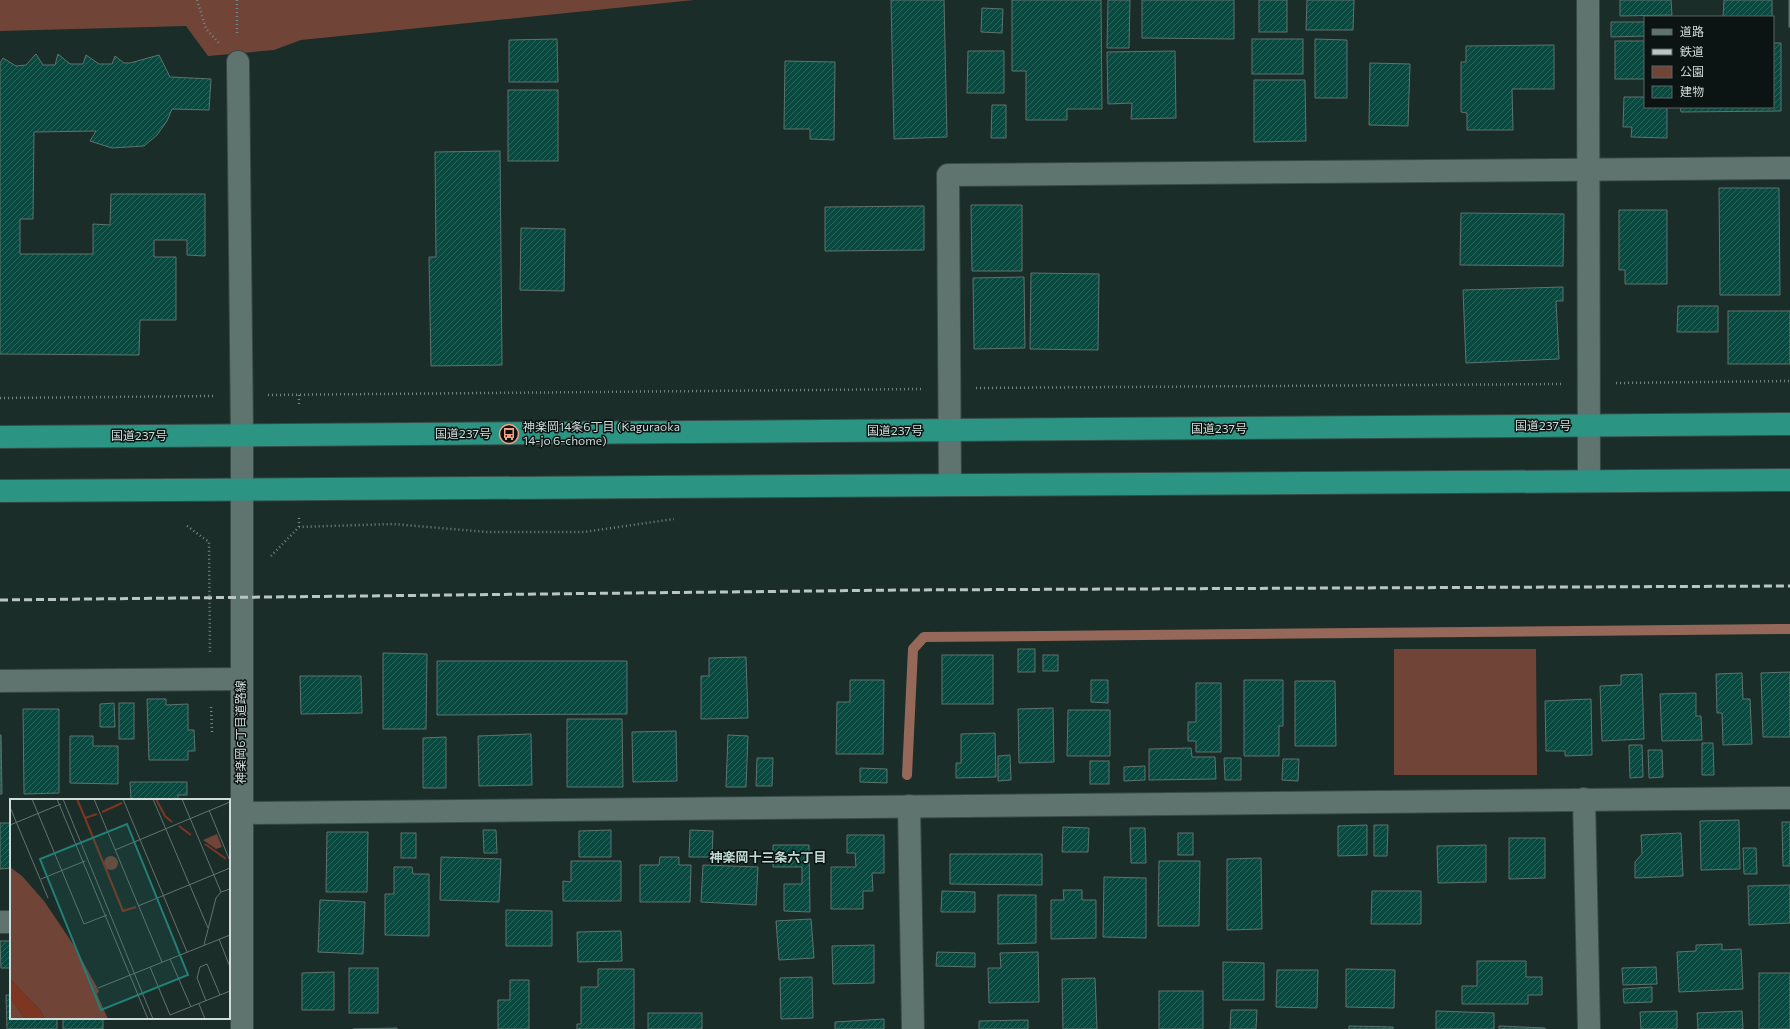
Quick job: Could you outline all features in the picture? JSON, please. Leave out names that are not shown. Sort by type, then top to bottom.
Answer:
[{"type":"highway","name":"国道237号","points":[[0,437],[1790,424]]},
{"type":"highway","points":[[0,491],[1790,480]]},
{"type":"street","points":[[1588,0],[1589,481]]},
{"type":"street","name":"神楽岡6丁目道路線","points":[[238,62],[242,435],[242,813],[235,919],[242,1029]]},
{"type":"street","points":[[950,485],[948,175],[1790,168]]},
{"type":"street","points":[[0,681],[241,678]]},
{"type":"street","points":[[242,813],[1790,798]]},
{"type":"street","points":[[1584,799],[1589,1029]]},
{"type":"street","points":[[909,806],[913,1029]]},
{"type":"path","points":[[197,0],[206,29],[238,62]]},
{"type":"path","points":[[237,0],[238,62]]},
{"type":"path","points":[[0,398],[1790,381]]},
{"type":"path","points":[[268,558],[299,527],[393,524],[487,532],[584,532],[674,519]]},
{"type":"green space","points":[[0,0],[694,0],[301,40],[274,50],[208,56],[186,26],[0,31]]},
{"type":"green space","points":[[1394,649],[1536,649],[1537,775],[1394,775]]},
{"type":"building","points":[[891,0],[944,0],[947,137],[894,139]]},
{"type":"building","points":[[1012,0],[1101,0],[1102,109],[1067,109],[1067,120],[1026,120],[1026,71],[1012,71]]},
{"type":"building","points":[[1108,0],[1130,0],[1129,48],[1107,48]]},
{"type":"building","points":[[1142,0],[1234,0],[1234,39],[1142,38]]},
{"type":"building","points":[[1259,0],[1287,0],[1287,32],[1259,32]]},
{"type":"building","points":[[1307,0],[1354,0],[1353,30],[1306,30]]},
{"type":"building","points":[[1620,0],[1671,0],[1672,15],[1620,16]]},
{"type":"building","points":[[1724,0],[1772,0],[1772,16],[1723,16]]},
{"type":"building","points":[[1790,0],[1790,27],[1789,27]]},
{"type":"building","points":[[982,8],[1003,9],[1002,33],[981,32]]},
{"type":"building","points":[[1611,22],[1644,22],[1644,36],[1611,37]]},
{"type":"building","points":[[557,39],[558,82],[509,82],[509,40]]},
{"type":"building","points":[[1252,39],[1303,39],[1303,74],[1252,74]]},
{"type":"building","points":[[1315,39],[1347,40],[1347,98],[1315,98]]},
{"type":"building","points":[[1615,41],[1644,41],[1644,79],[1615,79]]},
{"type":"building","points":[[1774,43],[1781,43],[1781,111],[1681,112],[1680,108],[1774,108]]},
{"type":"building","points":[[1554,45],[1554,89],[1512,89],[1513,130],[1467,130],[1467,113],[1461,112],[1461,62],[1466,62],[1466,46]]},
{"type":"building","points":[[968,51],[1004,51],[1004,93],[967,93]]},
{"type":"building","points":[[1175,51],[1176,118],[1131,119],[1132,103],[1108,104],[1107,52]]},
{"type":"building","points":[[36,54],[43,65],[55,65],[58,54],[70,64],[83,64],[86,55],[99,64],[112,64],[115,56],[124,63],[130,63],[159,55],[170,77],[211,79],[209,110],[172,109],[167,121],[157,135],[144,146],[112,148],[90,141],[96,131],[34,132],[33,219],[20,219],[20,254],[93,254],[93,224],[110,225],[111,194],[205,194],[205,256],[187,255],[187,240],[154,240],[154,257],[176,257],[176,320],[140,320],[139,355],[0,354],[0,63],[3,58],[16,66],[26,65]]},
{"type":"building","points":[[785,61],[835,62],[834,140],[810,139],[810,129],[784,129]]},
{"type":"building","points":[[1370,63],[1410,64],[1408,126],[1369,125]]},
{"type":"building","points":[[1254,80],[1305,80],[1306,141],[1254,142]]},
{"type":"building","points":[[508,90],[558,90],[558,161],[508,161]]},
{"type":"building","points":[[1624,97],[1644,97],[1644,108],[1667,108],[1667,138],[1631,137],[1632,127],[1623,127]]},
{"type":"building","points":[[992,105],[1006,105],[1006,138],[991,138]]},
{"type":"building","points":[[500,151],[502,365],[431,366],[429,257],[436,257],[435,152]]},
{"type":"building","points":[[1719,188],[1779,188],[1780,295],[1720,295]]},
{"type":"building","points":[[971,205],[1022,205],[1022,271],[972,271]]},
{"type":"building","points":[[924,206],[924,250],[825,251],[825,207]]},
{"type":"building","points":[[1619,210],[1667,210],[1667,284],[1625,284],[1625,270],[1619,270]]},
{"type":"building","points":[[1461,213],[1564,214],[1563,266],[1460,265]]},
{"type":"building","points":[[521,228],[565,229],[564,291],[520,290]]},
{"type":"building","points":[[1031,273],[1099,274],[1098,350],[1030,349]]},
{"type":"building","points":[[1024,277],[1025,348],[974,349],[973,278]]},
{"type":"building","points":[[1563,287],[1563,301],[1556,301],[1559,359],[1466,363],[1463,290]]},
{"type":"building","points":[[1678,306],[1718,306],[1718,332],[1677,332]]},
{"type":"building","points":[[1728,311],[1790,311],[1790,364],[1728,364]]},
{"type":"building","points":[[1018,649],[1035,649],[1035,672],[1018,672]]},
{"type":"building","points":[[383,653],[427,654],[426,729],[383,729]]},
{"type":"building","points":[[942,655],[993,655],[993,704],[942,704]]},
{"type":"building","points":[[1043,655],[1058,655],[1058,671],[1043,671]]},
{"type":"building","points":[[746,657],[748,718],[701,719],[701,676],[709,676],[709,658]]},
{"type":"building","points":[[437,661],[627,661],[627,714],[437,715]]},
{"type":"building","points":[[1790,672],[1790,737],[1763,737],[1761,673]]},
{"type":"building","points":[[1742,673],[1743,699],[1750,699],[1752,744],[1723,745],[1722,713],[1717,713],[1716,674]]},
{"type":"building","points":[[1642,674],[1644,739],[1602,741],[1600,686],[1621,685],[1621,675]]},
{"type":"building","points":[[300,676],[361,676],[362,713],[301,714]]},
{"type":"building","points":[[850,680],[884,680],[883,754],[836,754],[837,702],[850,702]]},
{"type":"building","points":[[1091,680],[1108,680],[1108,703],[1091,702]]},
{"type":"building","points":[[1244,680],[1283,680],[1283,726],[1279,726],[1279,756],[1244,756]]},
{"type":"building","points":[[1295,681],[1335,681],[1336,746],[1295,746]]},
{"type":"building","points":[[1196,683],[1221,683],[1221,752],[1196,752],[1196,741],[1188,741],[1188,722],[1196,722]]},
{"type":"building","points":[[1696,693],[1696,716],[1701,716],[1702,740],[1662,741],[1660,694]]},
{"type":"building","points":[[147,699],[166,699],[166,705],[188,704],[188,730],[194,730],[195,751],[188,751],[188,760],[149,760]]},
{"type":"building","points":[[1591,699],[1592,755],[1565,756],[1565,751],[1546,751],[1545,701]]},
{"type":"building","points":[[114,703],[115,727],[100,727],[100,704]]},
{"type":"building","points":[[119,703],[134,703],[134,739],[119,739]]},
{"type":"building","points":[[1053,708],[1054,762],[1019,763],[1018,709]]},
{"type":"building","points":[[23,709],[59,709],[59,793],[24,794]]},
{"type":"building","points":[[1068,710],[1110,710],[1110,756],[1067,756]]},
{"type":"building","points":[[567,719],[622,719],[623,787],[567,787]]},
{"type":"building","points":[[676,731],[677,781],[633,782],[632,732]]},
{"type":"building","points":[[995,733],[996,777],[956,778],[956,763],[961,763],[961,734]]},
{"type":"building","points":[[531,734],[532,785],[479,786],[478,736]]},
{"type":"building","points":[[0,735],[2,794],[0,794]]},
{"type":"building","points":[[728,735],[748,736],[746,787],[726,787]]},
{"type":"building","points":[[70,736],[93,736],[93,746],[118,746],[118,784],[70,783]]},
{"type":"building","points":[[446,737],[446,788],[423,788],[423,738]]},
{"type":"building","points":[[1702,743],[1713,743],[1714,775],[1702,775]]},
{"type":"building","points":[[1629,745],[1642,745],[1643,777],[1630,778]]},
{"type":"building","points":[[1191,748],[1192,757],[1215,757],[1216,779],[1149,780],[1149,749]]},
{"type":"building","points":[[1648,750],[1662,750],[1663,777],[1649,778]]},
{"type":"building","points":[[1010,755],[1011,780],[998,781],[998,756]]},
{"type":"building","points":[[757,758],[773,758],[772,786],[756,786]]},
{"type":"building","points":[[1224,758],[1241,758],[1241,780],[1225,780]]},
{"type":"building","points":[[1283,759],[1299,759],[1298,781],[1282,780]]},
{"type":"building","points":[[1090,761],[1109,761],[1109,784],[1090,784]]},
{"type":"building","points":[[1145,766],[1145,780],[1124,781],[1124,767]]},
{"type":"building","points":[[860,768],[887,769],[887,783],[860,782]]},
{"type":"building","points":[[130,782],[187,782],[187,795],[178,795],[178,799],[131,799]]},
{"type":"building","points":[[1739,820],[1740,869],[1701,870],[1700,821]]},
{"type":"building","points":[[1782,822],[1790,822],[1790,866],[1783,866]]},
{"type":"building","points":[[0,823],[10,823],[10,868],[0,869]]},
{"type":"building","points":[[1367,825],[1367,855],[1338,856],[1338,826]]},
{"type":"building","points":[[1374,825],[1388,825],[1387,856],[1374,856]]},
{"type":"building","points":[[1063,827],[1089,828],[1088,852],[1062,852]]},
{"type":"building","points":[[1130,828],[1145,828],[1146,863],[1131,863]]},
{"type":"building","points":[[483,830],[496,830],[497,853],[484,853]]},
{"type":"building","points":[[611,830],[611,857],[579,857],[579,831]]},
{"type":"building","points":[[690,830],[713,831],[712,857],[689,857]]},
{"type":"building","points":[[327,832],[368,832],[367,892],[326,892]]},
{"type":"building","points":[[401,833],[416,833],[416,858],[401,858]]},
{"type":"building","points":[[1178,833],[1193,833],[1193,855],[1178,855]]},
{"type":"building","points":[[1681,833],[1683,876],[1635,878],[1635,862],[1642,854],[1641,835]]},
{"type":"building","points":[[847,835],[884,835],[884,873],[872,873],[873,891],[863,891],[863,909],[831,909],[831,867],[856,867],[855,853],[847,853]]},
{"type":"building","points":[[1509,838],[1545,838],[1545,878],[1509,879]]},
{"type":"building","points":[[773,845],[809,845],[810,912],[784,911],[784,884],[802,884],[802,867],[773,867]]},
{"type":"building","points":[[1486,845],[1486,882],[1438,883],[1437,846]]},
{"type":"building","points":[[1743,848],[1756,848],[1757,874],[1744,874]]},
{"type":"building","points":[[950,854],[1042,854],[1042,885],[950,884]]},
{"type":"building","points":[[441,857],[501,859],[499,902],[440,900]]},
{"type":"building","points":[[660,857],[679,857],[679,865],[691,865],[690,902],[640,902],[640,865],[659,865]]},
{"type":"building","points":[[1261,858],[1262,929],[1227,930],[1227,859]]},
{"type":"building","points":[[571,861],[621,861],[621,901],[563,901],[563,881],[571,882]]},
{"type":"building","points":[[1159,861],[1200,861],[1199,926],[1158,926]]},
{"type":"building","points":[[703,865],[758,867],[756,905],[701,902]]},
{"type":"building","points":[[394,867],[412,867],[413,874],[429,874],[429,936],[385,935],[385,894],[394,894]]},
{"type":"building","points":[[1104,877],[1146,878],[1146,938],[1103,937]]},
{"type":"building","points":[[1790,885],[1790,923],[1749,925],[1748,886]]},
{"type":"building","points":[[1063,890],[1082,890],[1082,900],[1096,900],[1096,938],[1051,939],[1051,900],[1064,900]]},
{"type":"building","points":[[942,891],[975,892],[975,912],[941,912]]},
{"type":"building","points":[[1372,891],[1421,891],[1421,924],[1371,924]]},
{"type":"building","points":[[998,895],[1036,895],[1036,943],[998,944]]},
{"type":"building","points":[[320,900],[365,902],[363,954],[318,952]]},
{"type":"building","points":[[506,910],[552,911],[552,946],[506,946]]},
{"type":"building","points":[[811,919],[814,958],[779,960],[776,921]]},
{"type":"building","points":[[621,931],[622,961],[578,962],[577,932]]},
{"type":"building","points":[[0,941],[10,941],[10,968],[1,968]]},
{"type":"building","points":[[1722,944],[1722,950],[1741,949],[1743,989],[1679,992],[1677,952],[1696,951],[1696,945]]},
{"type":"building","points":[[874,945],[874,983],[833,984],[832,946]]},
{"type":"building","points":[[937,952],[975,953],[975,967],[936,966]]},
{"type":"building","points":[[1038,952],[1039,1002],[989,1003],[988,968],[1001,968],[1000,953]]},
{"type":"building","points":[[1477,961],[1526,961],[1526,977],[1542,977],[1542,995],[1528,995],[1528,1004],[1462,1004],[1462,986],[1477,986]]},
{"type":"building","points":[[1223,962],[1264,963],[1264,1000],[1223,1000]]},
{"type":"building","points":[[1656,967],[1657,984],[1623,985],[1622,968]]},
{"type":"building","points":[[349,968],[378,968],[378,1013],[349,1013]]},
{"type":"building","points":[[598,969],[634,969],[634,1029],[577,1029],[577,1024],[581,1024],[581,987],[598,987]]},
{"type":"building","points":[[1346,969],[1395,970],[1394,1008],[1346,1007]]},
{"type":"building","points":[[1277,970],[1318,970],[1317,1008],[1276,1007]]},
{"type":"building","points":[[334,972],[334,1010],[302,1010],[302,973]]},
{"type":"building","points":[[1759,973],[1790,973],[1790,1029],[1759,1029]]},
{"type":"building","points":[[812,977],[813,1018],[781,1019],[780,978]]},
{"type":"building","points":[[1095,978],[1097,1029],[1063,1029],[1062,979]]},
{"type":"building","points":[[510,980],[529,980],[529,1029],[498,1029],[498,1000],[510,1000]]},
{"type":"building","points":[[1652,987],[1652,1002],[1624,1003],[1623,989]]},
{"type":"building","points":[[1159,991],[1203,991],[1203,1029],[1159,1029]]},
{"type":"building","points":[[6,995],[10,995],[10,1019],[57,1019],[57,1029],[7,1029]]},
{"type":"building","points":[[1231,1010],[1257,1010],[1256,1029],[1230,1029]]},
{"type":"building","points":[[1436,1011],[1494,1013],[1494,1029],[1436,1029]]},
{"type":"building","points":[[1677,1011],[1677,1029],[1641,1029],[1640,1012]]},
{"type":"building","points":[[1742,1011],[1743,1029],[1698,1029],[1697,1013]]},
{"type":"building","points":[[648,1013],[702,1013],[702,1029],[648,1029]]},
{"type":"building","points":[[63,1019],[103,1019],[103,1029],[63,1029]]},
{"type":"building","points":[[884,1019],[884,1029],[835,1029],[835,1022]]},
{"type":"building","points":[[1028,1020],[1028,1029],[979,1029],[979,1021]]},
{"type":"building","points":[[1349,1026],[1393,1027],[1393,1029],[1349,1029]]},
{"type":"building","points":[[1499,1026],[1545,1028],[1545,1029],[1499,1029]]},
{"type":"building","points":[[397,1028],[397,1029],[353,1029]]},
{"type":"waterway","points":[[907,775],[913,649],[924,637],[1790,629]]},
{"type":"railway","points":[[0,600],[903,590],[1790,586]]},
{"type":"place","name":"神楽岡14条6丁目 (Kaguraoka 14-jo 6-chome)","points":[[509,434]]},
{"type":"district","name":"神楽岡十三条六丁目","points":[[768,857]]}]
